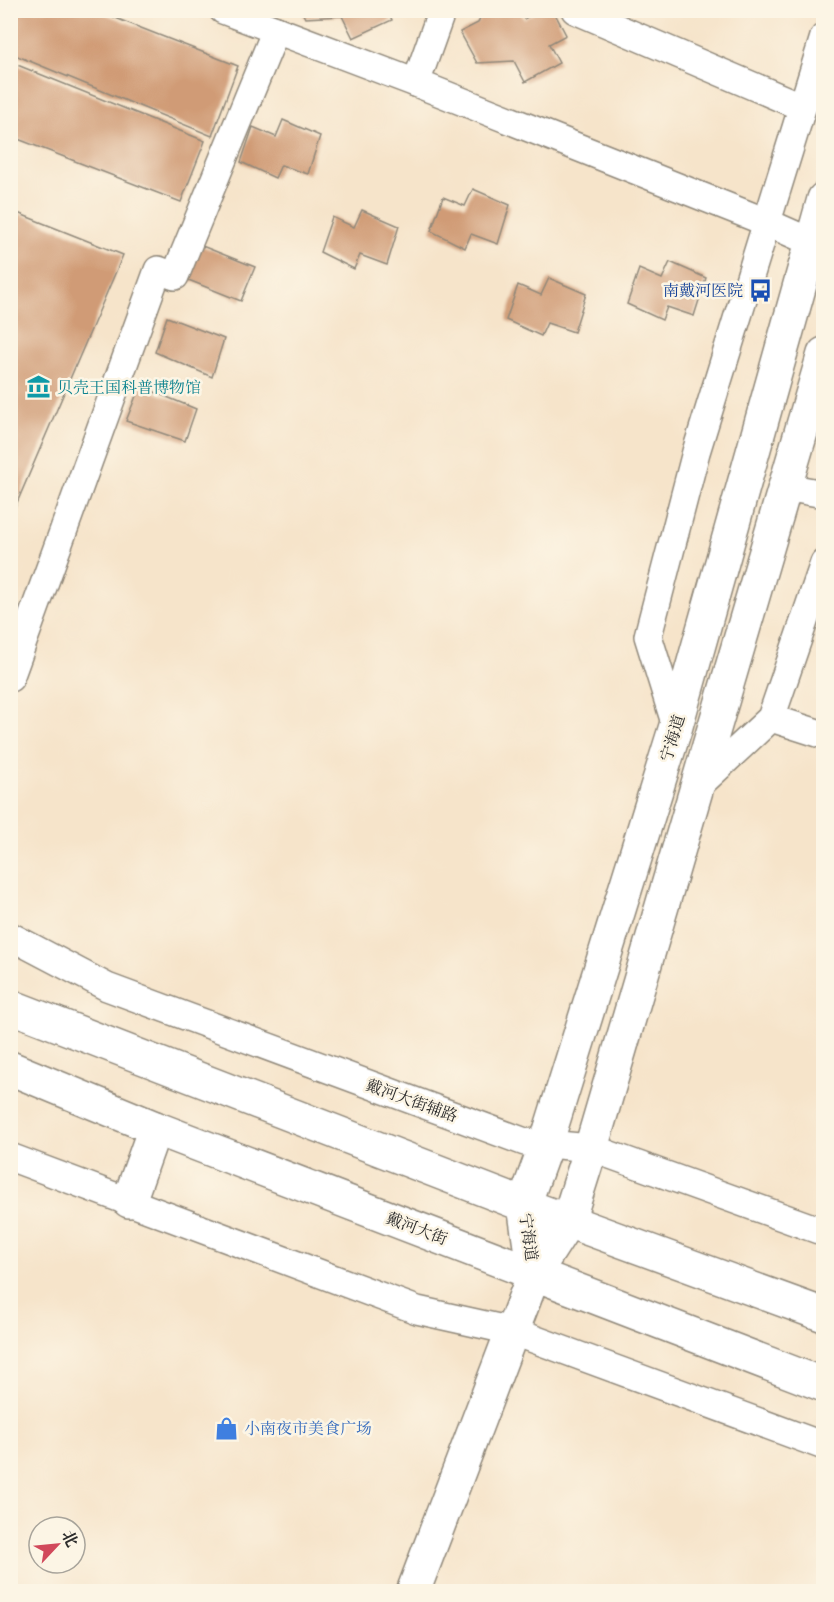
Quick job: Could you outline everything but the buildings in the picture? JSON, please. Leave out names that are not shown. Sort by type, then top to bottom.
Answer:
[{"type":"main road","name":"宁海道","points":[[534,1274],[524,1205],[546,1144],[676,726],[824,199]]},
{"type":"main road","name":"宁海道","points":[[413,1592],[534,1274],[568,1221],[824,354]]},
{"type":"main road","points":[[10,1006],[524,1205],[824,1315]]},
{"type":"main road","name":"戴河大街","points":[[10,1068],[154,1128],[824,1385]]},
{"type":"main road","points":[[129,1201],[154,1128]]},
{"type":"street","points":[[223,10],[251,15],[276,30],[416,83],[811,242]]},
{"type":"street","points":[[416,83],[442,10]]},
{"type":"street","points":[[575,10],[802,107]]},
{"type":"street","points":[[10,678],[158,270],[175,276],[276,30]]},
{"type":"street","points":[[676,726],[648,636],[696,452],[824,37]]},
{"type":"street","points":[[785,487],[824,494]]},
{"type":"street","points":[[695,789],[771,717],[824,563]]},
{"type":"street","points":[[771,717],[824,735]]},
{"type":"street","name":"戴河大街辅路","points":[[10,936],[107,987],[525,1142],[591,1148],[824,1232]]},
{"type":"street","points":[[10,1157],[417,1310],[512,1331],[824,1446]]},
{"type":"place","name":"南戴河医院","points":[[761,290]]},
{"type":"place","name":"贝壳王国科普博物馆","points":[[39,387]]},
{"type":"place","name":"小南夜市美食广场","points":[[226,1428]]}]
